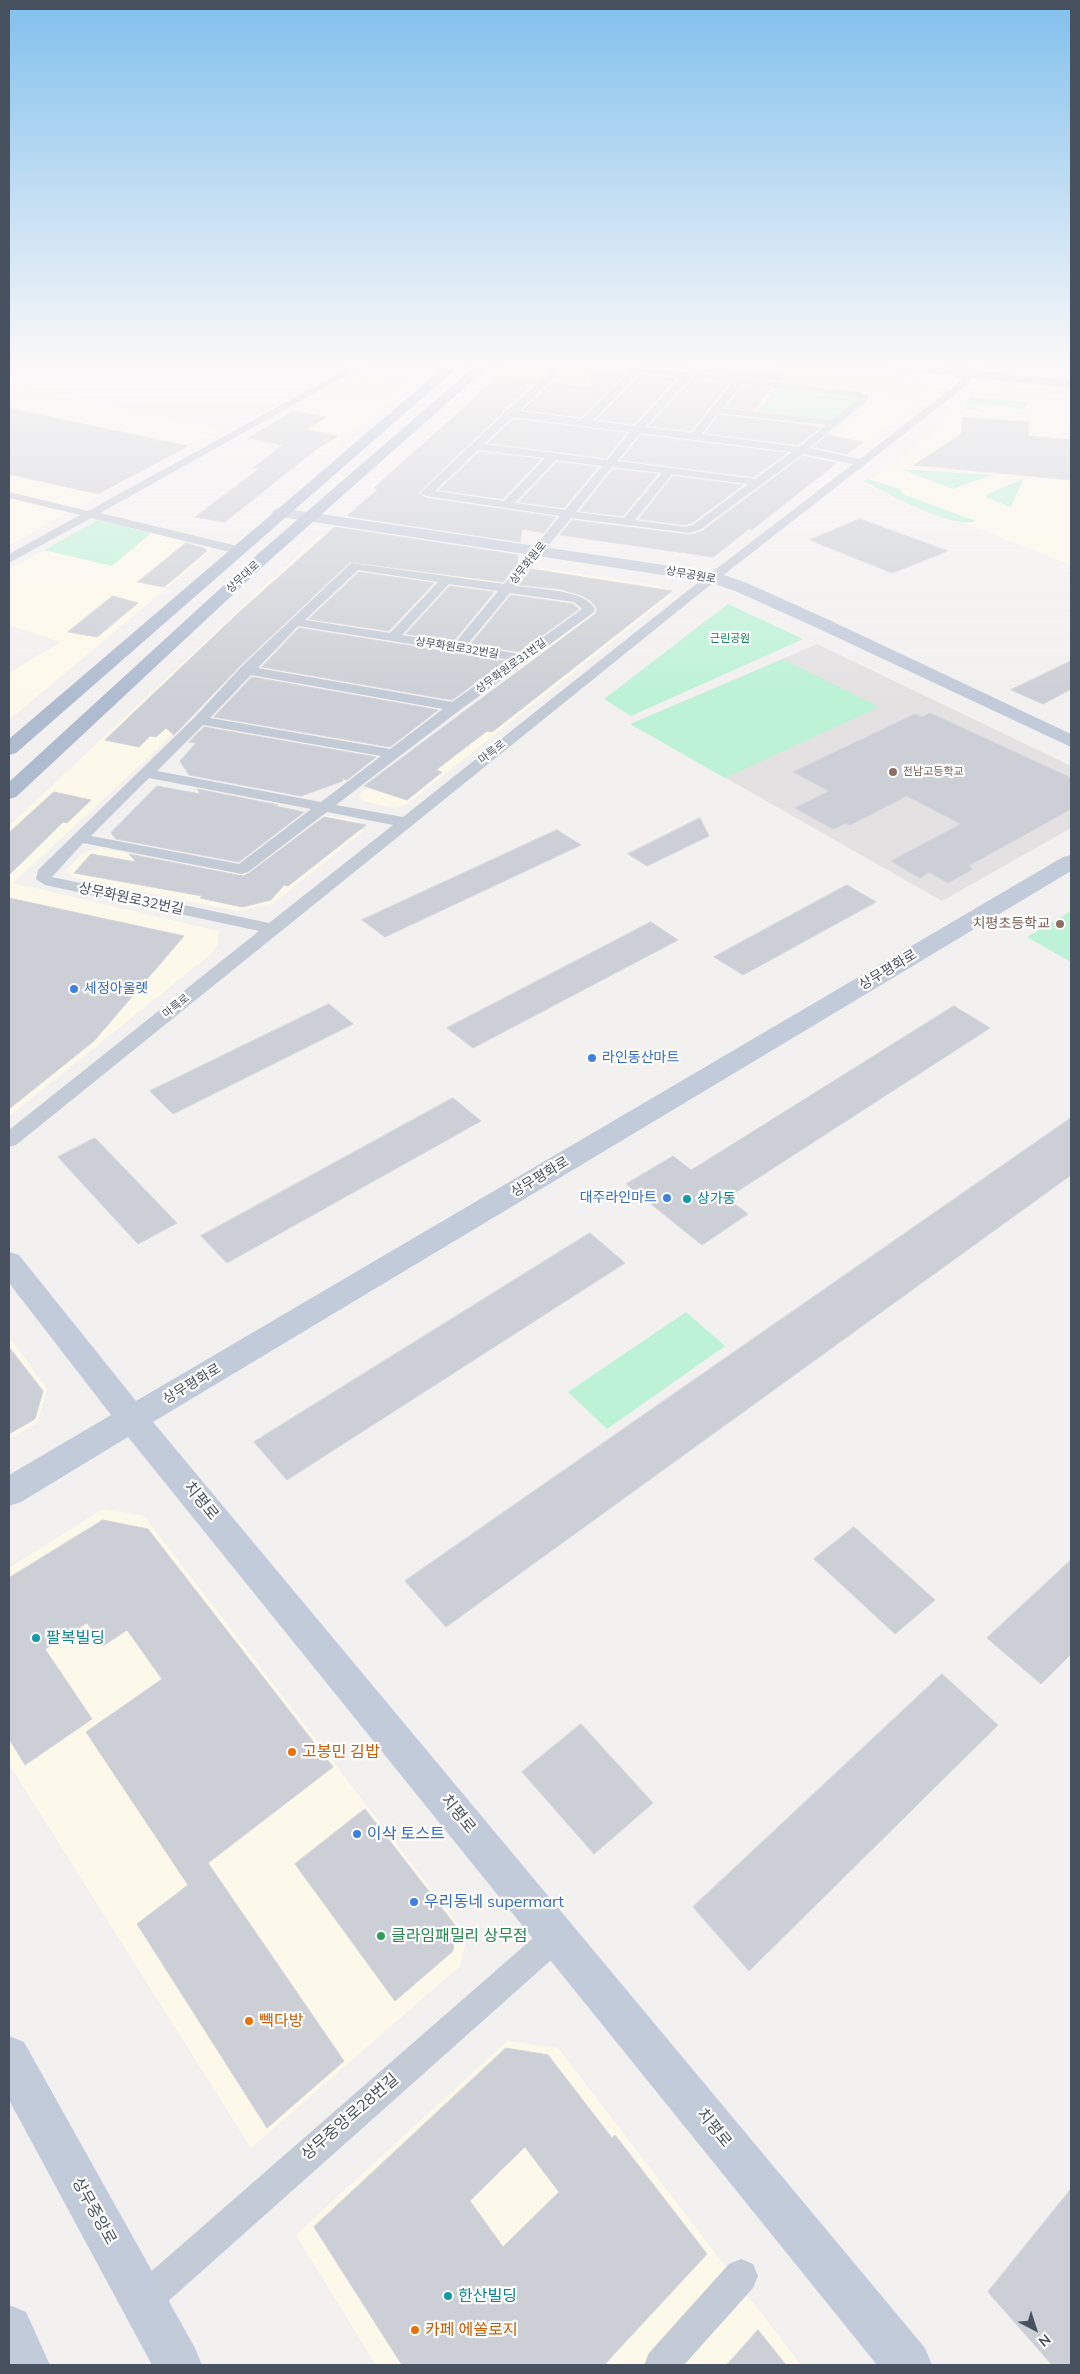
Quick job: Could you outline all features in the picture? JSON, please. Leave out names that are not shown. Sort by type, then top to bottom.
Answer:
[{"type":"main road","name":"상무대로","points":[[9,749],[322,477]]},
{"type":"main road","name":"상무대로","points":[[9,793],[355,477]]},
{"type":"street","points":[[9,559],[157,477]]},
{"type":"street","points":[[443,477],[426,493],[686,531],[697,528],[763,477]]},
{"type":"street","points":[[507,505],[533,477]]},
{"type":"street","name":"상무화원로","points":[[458,648],[600,477]]},
{"type":"street","points":[[627,522],[664,477]]},
{"type":"street","points":[[715,477],[756,482]]},
{"type":"street","name":"마륵로","points":[[9,1140],[404,822],[712,577],[842,477]]},
{"type":"street","points":[[9,495],[238,550]]},
{"type":"street","name":"상무공원로","points":[[280,513],[712,577],[741,587],[821,623],[1071,741]]},
{"type":"street","name":"상무화원로31번길","points":[[79,838],[242,869],[455,707],[589,610],[587,605],[578,599],[355,566]]},
{"type":"street","name":"상무화원로32번길","points":[[273,929],[44,879],[44,873],[200,720],[246,670],[355,566]]},
{"type":"street","name":"상무화원로32번길","points":[[393,637],[446,579]]},
{"type":"street","name":"상무화원로32번길","points":[[295,622],[522,658]]},
{"type":"street","points":[[246,670],[455,707]]},
{"type":"street","points":[[200,720],[393,754]]},
{"type":"street","points":[[145,773],[404,822]]},
{"type":"street","name":"상무평화로","points":[[9,1492],[1071,862]]},
{"type":"street","name":"치평로","points":[[9,1263],[133,1420],[558,1935],[908,2365]]},
{"type":"street","name":"상무중앙로28번길","points":[[143,2301],[558,1935]]},
{"type":"street","name":"상무중앙로","points":[[9,2057],[178,2365]]},
{"type":"street","points":[[661,2365],[742,2276]]},
{"type":"street","points":[[9,2329],[26,2365]]},
{"type":"shaded area","points":[[9,477],[132,477],[9,545]]},
{"type":"shaded area","points":[[874,477],[1071,477],[1071,565],[864,484]]},
{"type":"shaded area","points":[[151,533],[213,549],[9,720],[9,673],[61,642],[9,625],[9,570],[44,550],[112,566]]},
{"type":"shaded area","points":[[325,535],[506,562],[497,579],[483,581],[342,560],[154,752],[13,883],[218,931],[218,944],[211,954],[9,1116],[9,826],[300,553],[319,536]]},
{"type":"shaded area","points":[[543,568],[659,586],[670,596],[407,804],[394,808],[364,801],[359,795],[605,601],[528,587],[526,584],[537,570]]},
{"type":"shaded area","name":"전남고등학교","points":[[817,644],[1071,766],[1071,828],[942,901],[631,724]]},
{"type":"shaded area","points":[[324,815],[358,821],[362,832],[272,904],[237,911],[73,877],[66,870],[82,854],[99,848],[239,874],[252,871]]},
{"type":"shaded area","points":[[9,1337],[47,1389],[37,1423],[9,1440]]},
{"type":"shaded area","points":[[103,1509],[144,1516],[467,1936],[460,1966],[251,2148],[9,1764],[9,1568]]},
{"type":"shaded area","points":[[507,2041],[558,2048],[801,2365],[376,2365],[296,2235]]},
{"type":"green space","points":[[921,477],[987,477],[953,489]]},
{"type":"green space","points":[[1024,478],[1011,507],[987,498],[986,495]]},
{"type":"green space","points":[[868,479],[900,489],[903,494],[976,521],[952,520],[920,509],[864,481]]},
{"type":"green space","points":[[98,520],[151,533],[112,566],[44,550]]},
{"type":"green space","name":"근린공원","points":[[728,604],[803,639],[631,716],[604,699]]},
{"type":"green space","points":[[783,659],[879,707],[725,778],[630,724]]},
{"type":"green space","name":"치평초등학교","points":[[1071,911],[1071,962],[1027,937]]},
{"type":"green space","points":[[686,1312],[725,1346],[607,1429],[568,1392]]},
{"type":"building","points":[[21,477],[130,477],[98,494]]},
{"type":"building","points":[[248,477],[282,477],[225,522],[195,517]]},
{"type":"building","points":[[386,477],[435,477],[418,493],[426,498],[556,517],[544,533],[522,529],[520,542],[347,516],[378,489],[374,488]]},
{"type":"building","points":[[453,477],[524,477],[503,499],[439,490]]},
{"type":"building","points":[[543,477],[590,477],[564,508],[519,502]]},
{"type":"building","points":[[607,477],[656,477],[623,516],[580,511]]},
{"type":"building","points":[[672,477],[743,485],[692,523],[685,525],[639,519]]},
{"type":"building","points":[[775,477],[820,477],[752,530],[749,529],[713,557],[560,535],[572,520],[691,535],[702,531]]},
{"type":"building","points":[[1037,477],[1071,477],[1071,480]]},
{"type":"building","points":[[860,519],[948,551],[892,573],[810,540]]},
{"type":"building","points":[[335,527],[518,555],[517,566],[503,582],[350,562],[240,666],[174,735],[166,728],[156,737],[150,736],[139,747],[105,740],[235,616]]},
{"type":"building","points":[[186,543],[204,548],[207,551],[164,587],[138,582]]},
{"type":"building","points":[[531,569],[672,591],[492,732],[487,731],[436,770],[442,772],[407,800],[364,786],[595,614],[597,609],[591,601],[583,596],[560,589],[519,585]]},
{"type":"building","points":[[359,572],[434,583],[389,631],[309,619]]},
{"type":"building","points":[[450,586],[494,592],[454,641],[406,634]]},
{"type":"building","points":[[511,595],[573,604],[579,609],[520,652],[471,644]]},
{"type":"building","points":[[113,596],[138,603],[97,637],[68,632]]},
{"type":"building","points":[[299,628],[506,661],[452,700],[262,667]]},
{"type":"building","points":[[1071,661],[1071,689],[1043,704],[1011,690]]},
{"type":"building","points":[[252,677],[438,710],[390,747],[214,717]]},
{"type":"building","name":"전남고등학교","points":[[930,713],[1071,778],[1071,809],[968,866],[973,869],[948,883],[929,872],[920,878],[891,861],[961,824],[907,796],[850,825],[846,823],[833,829],[795,808],[829,791],[793,772],[915,714],[922,717]]},
{"type":"building","points":[[204,727],[376,757],[347,780],[342,778],[343,781],[301,796],[189,775],[180,761],[196,743],[189,742]]},
{"type":"building","points":[[157,786],[200,794],[197,789],[304,812],[239,862],[116,839],[111,833]]},
{"type":"building","points":[[54,792],[91,800],[67,823],[63,822],[9,875],[9,833]]},
{"type":"building","points":[[324,817],[366,825],[288,886],[284,885],[271,900],[242,907],[200,898],[202,896],[74,873],[91,854],[136,862],[129,854],[243,876]]},
{"type":"building","points":[[700,818],[709,836],[647,866],[628,854]]},
{"type":"building","points":[[557,830],[581,845],[385,937],[362,920]]},
{"type":"building","points":[[847,885],[876,902],[743,975],[714,957]]},
{"type":"building","name":"세정아울렛","points":[[9,898],[184,936],[94,1041],[9,1109]]},
{"type":"building","points":[[651,922],[678,940],[473,1048],[447,1028]]},
{"type":"building","points":[[329,1004],[353,1024],[173,1114],[150,1091]]},
{"type":"building","points":[[954,1006],[990,1028],[727,1198],[748,1214],[702,1245],[626,1184],[673,1156],[691,1170]]},
{"type":"building","points":[[453,1098],[481,1121],[227,1263],[201,1236]]},
{"type":"building","points":[[1071,1118],[1071,1175],[446,1627],[405,1581]]},
{"type":"building","points":[[95,1138],[177,1223],[138,1244],[58,1157]]},
{"type":"building","points":[[590,1233],[625,1263],[287,1480],[254,1442]]},
{"type":"building","points":[[9,1347],[43,1391],[35,1419],[9,1434]]},
{"type":"building","points":[[103,1520],[148,1529],[333,1767],[208,1863],[344,2061],[267,2128],[137,1924],[188,1885],[86,1732],[162,1679],[127,1630],[103,1646],[87,1623],[45,1649],[92,1719],[25,1765],[9,1739],[9,1578]]},
{"type":"building","points":[[854,1527],[935,1600],[895,1634],[814,1559]]},
{"type":"building","points":[[1071,1560],[1071,1654],[1041,1684],[987,1638]]},
{"type":"building","points":[[942,1674],[998,1725],[749,1971],[693,1907]]},
{"type":"building","points":[[581,1724],[653,1803],[594,1854],[522,1772]]},
{"type":"building","points":[[365,1809],[455,1925],[453,1951],[395,2001],[295,1864]]},
{"type":"building","points":[[506,2048],[548,2055],[612,2138],[615,2135],[707,2254],[604,2365],[402,2365],[314,2227]],"holes":[[[525,2147],[559,2192],[503,2247],[470,2201]]]},
{"type":"building","points":[[1071,2189],[1071,2365],[1052,2365],[988,2292]]},
{"type":"building","points":[[758,2330],[786,2365],[727,2365]]},
{"type":"place","name":"전남고등학교","points":[[893,772]]},
{"type":"place","name":"치평초등학교","points":[[1060,924]]},
{"type":"place","name":"세정아울렛","points":[[74,989]]},
{"type":"place","name":"라인동산마트","points":[[592,1058]]},
{"type":"place","name":"대주라인마트","points":[[667,1198]]},
{"type":"place","name":"상가동","points":[[687,1199]]},
{"type":"place","name":"팔복빌딩","points":[[36,1638]]},
{"type":"place","name":"고봉민 김밥","points":[[292,1752]]},
{"type":"place","name":"이삭 토스트","points":[[357,1834]]},
{"type":"place","name":"우리동네 supermart","points":[[414,1902]]},
{"type":"place","name":"클라임패밀리 상무점","points":[[381,1936]]},
{"type":"place","name":"빽다방","points":[[249,2021]]},
{"type":"place","name":"한산빌딩","points":[[448,2296]]},
{"type":"place","name":"카페 에쏠로지","points":[[415,2330]]}]
